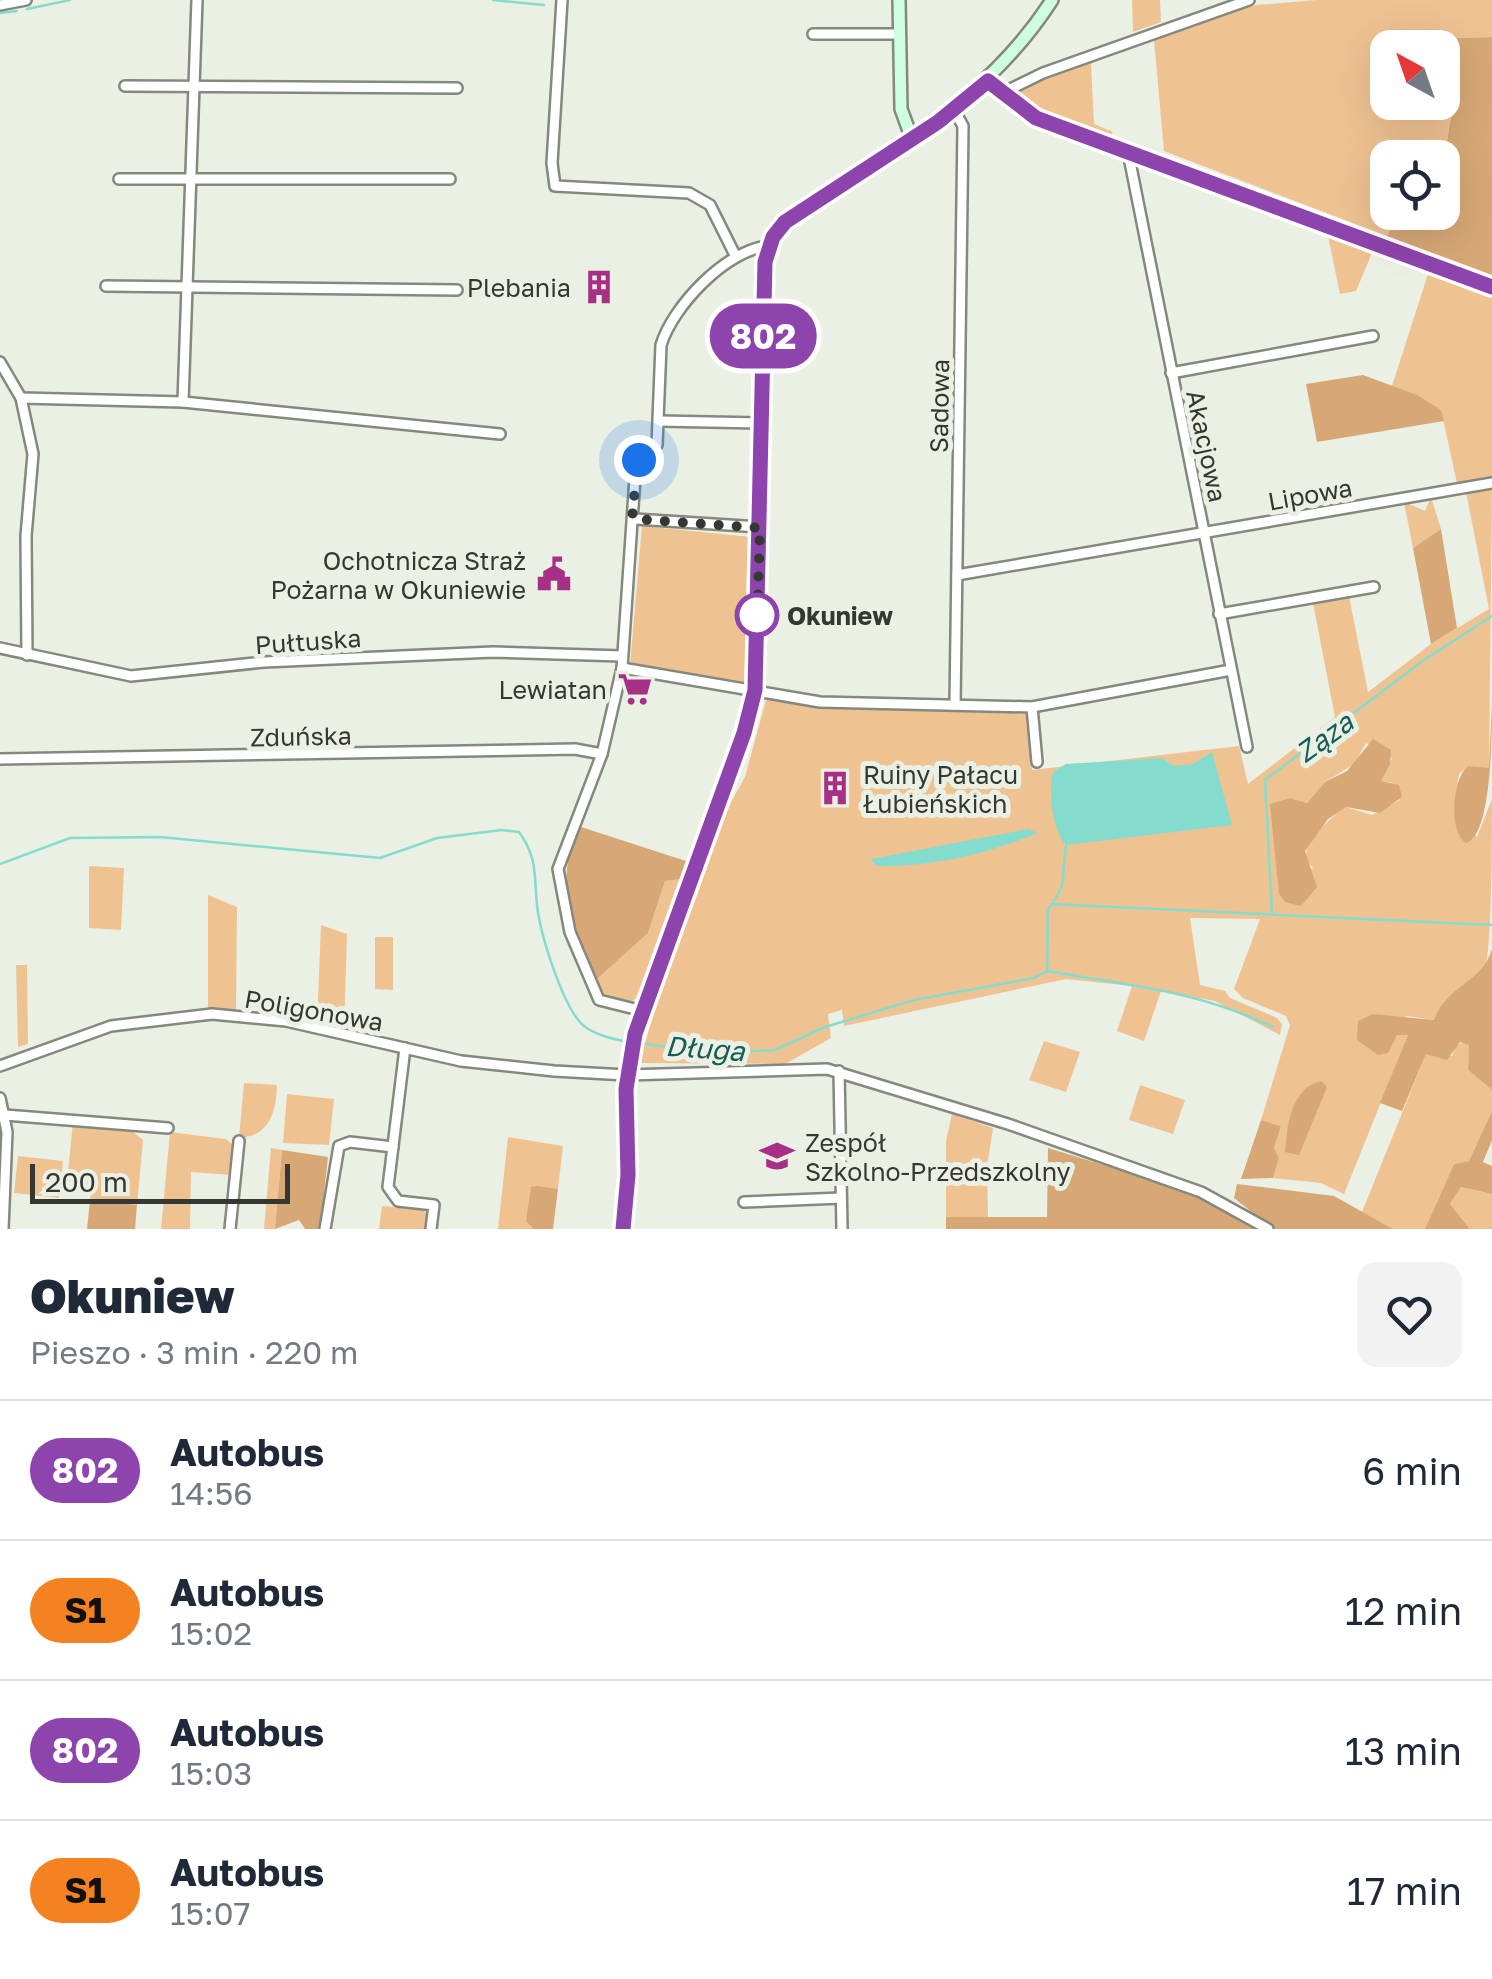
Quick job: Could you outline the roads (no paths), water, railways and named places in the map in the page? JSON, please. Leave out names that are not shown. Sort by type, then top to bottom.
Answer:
[{"type":"main road","points":[[900,0],[901,109],[912,139]]},
{"type":"main road","points":[[623,1229],[628,1175],[627,1075],[635,1034],[744,733],[755,690],[768,246],[785,222],[954,110],[988,81],[1052,0]]},
{"type":"main road","points":[[988,81],[1028,115],[1492,287]]},
{"type":"street","points":[[0,5],[26,0]]},
{"type":"street","points":[[184,402],[197,0]]},
{"type":"street","points":[[1000,94],[1074,62],[1249,0]]},
{"type":"street","points":[[559,2],[554,186],[689,193],[710,206],[736,257]]},
{"type":"street","points":[[814,34],[900,34]]},
{"type":"street","points":[[125,86],[458,88]]},
{"type":"street","name":"Sadowa","points":[[954,110],[963,126],[955,705]]},
{"type":"street","name":"Akacjowa","points":[[1128,152],[1247,747]]},
{"type":"street","points":[[119,179],[450,180]]},
{"type":"street","points":[[643,1011],[599,1000],[570,932],[558,890],[558,869],[602,754],[622,662],[636,464],[656,449],[661,345],[666,330],[679,306],[736,257],[768,246]]},
{"type":"street","points":[[106,286],[457,290]]},
{"type":"street","points":[[1171,373],[1373,336]]},
{"type":"street","points":[[0,362],[21,398],[33,454],[26,551],[27,654]]},
{"type":"street","points":[[21,398],[184,402],[500,434]]},
{"type":"street","points":[[659,422],[762,423]]},
{"type":"street","name":"Lipowa","points":[[957,575],[1492,483]]},
{"type":"street","points":[[635,519],[760,528]]},
{"type":"street","points":[[1219,614],[1374,587]]},
{"type":"street","name":"Pułtuska","points":[[0,648],[132,676],[264,662],[558,652],[820,702],[1032,708],[1231,670]]},
{"type":"street","points":[[1032,708],[1036,762]]},
{"type":"street","name":"Zduńska","points":[[0,759],[574,750],[602,754]]},
{"type":"street","name":"Poligonowa","points":[[0,1066],[111,1026],[212,1014],[286,1021],[502,1066],[627,1075],[839,1071],[1223,1200],[1268,1229]]},
{"type":"street","points":[[405,1048],[391,1195],[398,1201],[434,1205],[431,1229]]},
{"type":"street","points":[[839,1071],[842,1229]]},
{"type":"street","points":[[0,1098],[5,1115],[8,1172],[3,1229]]},
{"type":"street","points":[[5,1115],[168,1128]]},
{"type":"street","points":[[230,1229],[239,1142]]},
{"type":"street","points":[[325,1229],[339,1146],[350,1142],[393,1147]]},
{"type":"street","points":[[744,1202],[841,1198]]},
{"type":"water","points":[[1212,752],[1232,825],[1066,845],[1061,838],[1052,810],[1052,781],[1053,772],[1066,764],[1162,758],[1174,766],[1193,764]]},
{"type":"water","points":[[1028,829],[1038,833],[959,858],[897,866],[876,866],[871,859]]},
{"type":"waterway","points":[[27,9],[70,0]]},
{"type":"waterway","points":[[493,0],[544,5]]},
{"type":"waterway","points":[[0,13],[17,11]]},
{"type":"waterway","name":"Ząza","points":[[1272,912],[1265,780],[1424,660],[1492,616]]},
{"type":"waterway","name":"Długa","points":[[0,864],[70,838],[160,837],[380,858],[437,838],[502,830],[519,832],[532,859],[542,932],[565,998],[579,1021],[589,1029],[628,1042]]},
{"type":"waterway","points":[[1054,901],[1062,886],[1066,845]]},
{"type":"waterway","name":"Długa","points":[[636,1043],[718,1053],[775,1050],[825,1027],[914,1000],[1034,978],[1047,971],[1048,910],[1052,904],[1492,925]]},
{"type":"waterway","points":[[1048,971],[1190,997],[1273,1027]]},
{"type":"place","name":"Plebania","points":[[599,287]]},
{"type":"place","name":"Ochotnicza Straż Pożarna w Okuniewie","points":[[554,574]]},
{"type":"place","name":"Okuniew","points":[[757,615]]},
{"type":"place","name":"Lewiatan","points":[[635,689]]},
{"type":"place","name":"Ruiny Pałacu Łubieńskich","points":[[835,788]]},
{"type":"place","name":"Zespół Szkolno-Przedszkolny","points":[[777,1156]]}]
